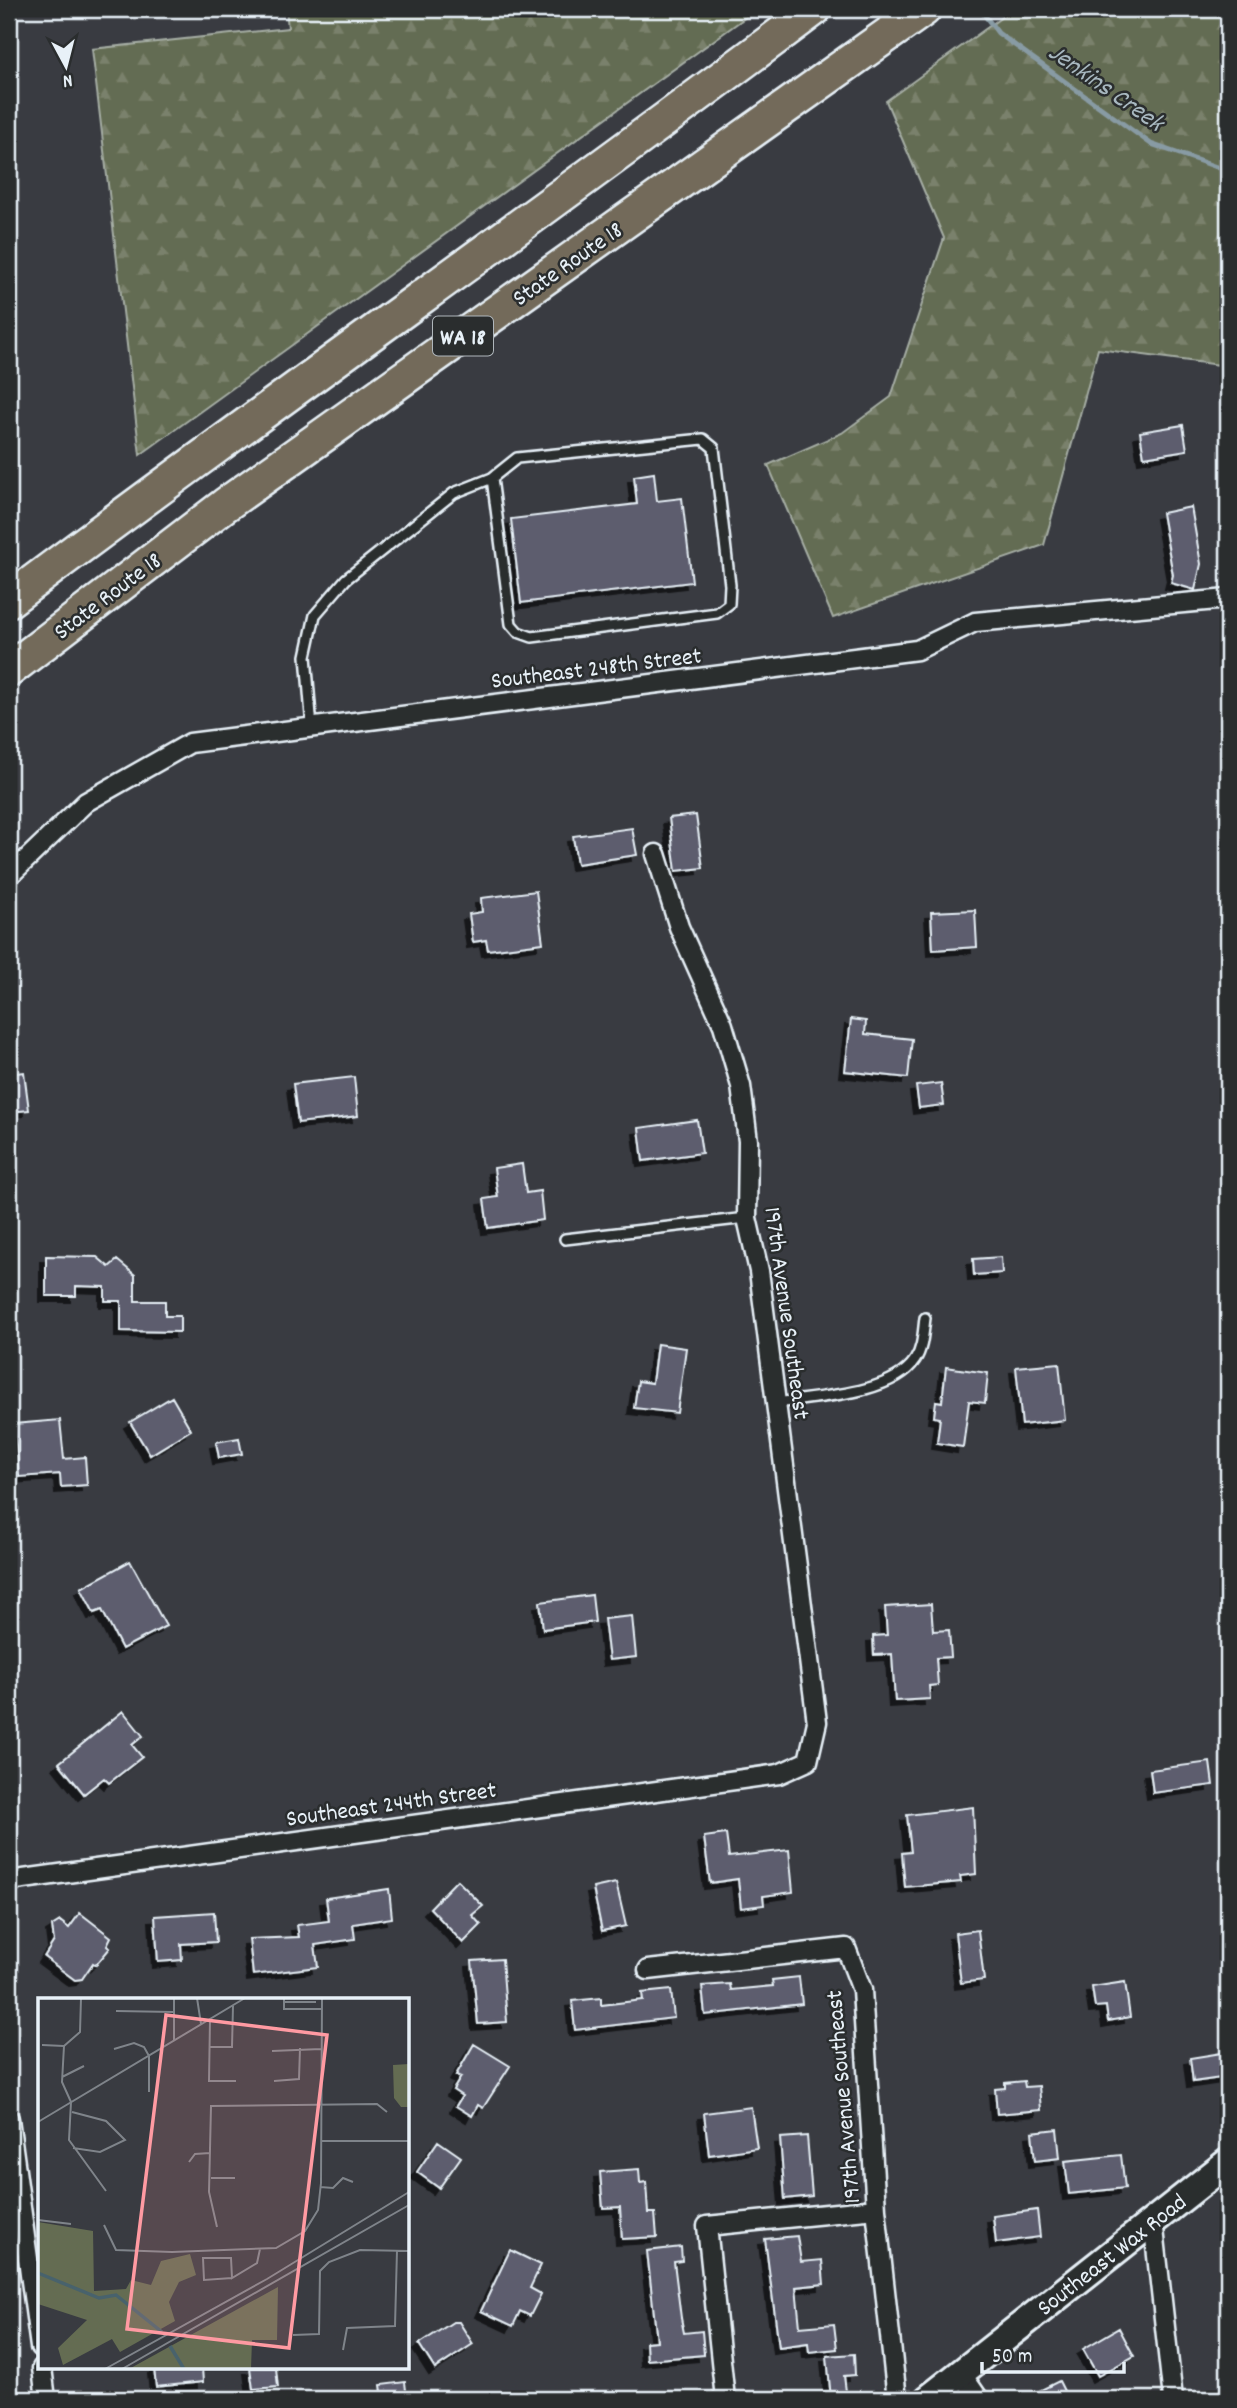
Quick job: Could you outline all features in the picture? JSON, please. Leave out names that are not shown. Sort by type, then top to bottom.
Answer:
[{"type":"highway","name":"WA 18","points":[[9,600],[255,416],[656,128],[814,9]]},
{"type":"highway","name":"State Route 18","points":[[9,670],[225,505],[924,9]]},
{"type":"street","name":"Southeast 248th Street","points":[[9,876],[86,802],[190,743],[917,650],[975,622],[1228,599]]},
{"type":"street","name":"197th Avenue Southeast","points":[[656,854],[679,927],[723,1025],[746,1111],[747,1218],[759,1271],[817,1722],[808,1760],[779,1774]]},
{"type":"street","name":"Southeast 244th Street","points":[[9,1881],[779,1774]]},
{"type":"street","name":"197th Avenue Southeast","points":[[648,1970],[846,1948],[862,1990],[876,2208],[897,2399]]},
{"type":"street","points":[[9,2119],[38,2297]]},
{"type":"street","name":"Southeast Wax Road","points":[[928,2399],[1228,2162]]},
{"type":"street","points":[[725,2399],[707,2226],[876,2208]]},
{"type":"street","points":[[1153,2220],[1173,2399]]},
{"type":"street","points":[[43,2370],[46,2399]]},
{"type":"street","points":[[961,2373],[979,2399]]},
{"type":"lane","points":[[312,728],[306,656],[316,615],[346,579],[454,493],[492,478],[517,458],[703,439],[714,449],[730,585],[729,604],[717,613],[532,637],[518,632],[511,624],[492,478]]},
{"type":"lane","points":[[565,1239],[649,1227],[747,1218]]},
{"type":"lane","points":[[776,1403],[850,1392],[889,1381],[914,1362],[921,1348],[925,1318]]},
{"type":"green space","points":[[286,9],[757,9],[140,455],[92,49],[288,28]]},
{"type":"green space","points":[[1013,9],[1228,9],[1228,366],[1098,349],[1044,545],[833,618],[768,465],[842,433],[891,397],[944,238],[886,101]]},
{"type":"building","points":[[1183,425],[1187,450],[1144,457],[1140,432]]},
{"type":"building","points":[[654,473],[657,501],[682,498],[692,582],[521,603],[511,519],[637,504],[634,476]]},
{"type":"building","points":[[1191,507],[1201,564],[1195,590],[1171,583],[1173,575],[1162,513]]},
{"type":"building","points":[[696,815],[703,868],[676,871],[669,818]]},
{"type":"building","points":[[632,828],[637,855],[577,864],[573,836]]},
{"type":"building","points":[[536,891],[543,943],[488,950],[486,940],[473,942],[469,914],[482,912],[481,898]]},
{"type":"building","points":[[975,910],[977,947],[933,950],[931,912]]},
{"type":"building","points":[[851,1019],[866,1021],[865,1034],[912,1039],[908,1078],[845,1071]]},
{"type":"building","points":[[24,1072],[29,1110],[9,1112],[9,1074]]},
{"type":"building","points":[[354,1077],[358,1116],[298,1123],[293,1084]]},
{"type":"building","points":[[941,1083],[944,1105],[919,1108],[916,1086]]},
{"type":"building","points":[[697,1120],[702,1153],[643,1161],[639,1128]]},
{"type":"building","points":[[522,1164],[526,1193],[540,1191],[543,1220],[488,1228],[484,1199],[498,1197],[494,1168]]},
{"type":"building","points":[[46,1256],[97,1257],[109,1267],[117,1260],[135,1275],[135,1301],[165,1301],[165,1316],[180,1316],[180,1332],[121,1331],[121,1301],[105,1301],[105,1287],[76,1286],[76,1296],[46,1296]]},
{"type":"building","points":[[1001,1257],[1002,1273],[974,1275],[973,1259]]},
{"type":"building","points":[[657,1344],[686,1348],[677,1413],[634,1408],[638,1381],[652,1383]]},
{"type":"building","points":[[1059,1363],[1065,1420],[1022,1425],[1016,1367]]},
{"type":"building","points":[[946,1367],[988,1373],[985,1403],[969,1401],[963,1447],[937,1443],[940,1418],[934,1417],[936,1401],[942,1402]]},
{"type":"building","points":[[172,1397],[191,1430],[150,1455],[130,1422]]},
{"type":"building","points":[[60,1420],[64,1459],[85,1457],[87,1485],[61,1487],[60,1474],[19,1477],[14,1424]]},
{"type":"building","points":[[239,1438],[242,1454],[219,1458],[216,1442]]},
{"type":"building","points":[[130,1561],[166,1626],[122,1649],[102,1610],[94,1613],[81,1588]]},
{"type":"building","points":[[592,1595],[595,1622],[543,1629],[540,1602]]},
{"type":"building","points":[[931,1604],[933,1631],[949,1630],[951,1657],[936,1658],[938,1685],[929,1686],[930,1699],[895,1701],[892,1654],[874,1655],[873,1636],[887,1635],[885,1607]]},
{"type":"building","points":[[632,1616],[636,1657],[609,1660],[604,1619]]},
{"type":"building","points":[[123,1711],[143,1736],[132,1745],[142,1757],[109,1783],[104,1778],[84,1794],[59,1763]]},
{"type":"building","points":[[1210,1762],[1213,1785],[1153,1793],[1150,1770]]},
{"type":"building","points":[[973,1807],[976,1874],[960,1876],[961,1882],[905,1887],[902,1853],[911,1852],[907,1815]]},
{"type":"building","points":[[726,1834],[729,1857],[789,1850],[793,1892],[763,1896],[764,1905],[741,1908],[738,1879],[710,1883],[704,1837]]},
{"type":"building","points":[[457,1880],[483,1906],[472,1915],[481,1925],[463,1943],[430,1908]]},
{"type":"building","points":[[616,1883],[626,1926],[602,1931],[593,1888]]},
{"type":"building","points":[[389,1889],[392,1918],[353,1924],[355,1939],[315,1945],[318,1967],[253,1975],[249,1939],[299,1937],[297,1925],[329,1921],[326,1898]]},
{"type":"building","points":[[214,1912],[216,1942],[181,1944],[182,1960],[158,1962],[155,1916]]},
{"type":"building","points":[[80,1913],[111,1937],[107,1945],[110,1948],[96,1965],[93,1963],[82,1979],[75,1980],[44,1957],[54,1941],[52,1926],[60,1921],[69,1928]]},
{"type":"building","points":[[978,1930],[984,1980],[961,1983],[955,1933]]},
{"type":"building","points":[[502,1959],[507,2022],[478,2024],[472,1961]]},
{"type":"building","points":[[799,1977],[802,2004],[705,2015],[702,1986],[730,1984],[731,1990],[773,1986],[772,1980]]},
{"type":"building","points":[[1125,1982],[1130,2017],[1108,2021],[1106,2006],[1095,2007],[1092,1987]]},
{"type":"building","points":[[671,1990],[674,2018],[575,2030],[572,2001],[601,1998],[601,2005],[643,2000],[642,1993]]},
{"type":"building","points":[[474,2044],[510,2066],[483,2108],[478,2105],[472,2116],[456,2106],[462,2096],[453,2090],[461,2077],[456,2075]]},
{"type":"building","points":[[1228,2052],[1228,2077],[1193,2082],[1190,2058]]},
{"type":"building","points":[[1024,2081],[1025,2087],[1039,2086],[1041,2110],[997,2114],[995,2089],[1005,2088],[1005,2083]]},
{"type":"building","points":[[751,2107],[757,2148],[709,2155],[704,2113]]},
{"type":"building","points":[[1057,2129],[1060,2158],[1035,2161],[1032,2132]]},
{"type":"building","points":[[807,2136],[812,2196],[785,2199],[780,2138]]},
{"type":"building","points":[[438,2141],[461,2157],[439,2188],[417,2172]]},
{"type":"building","points":[[1121,2155],[1125,2188],[1069,2194],[1065,2161]]},
{"type":"building","points":[[639,2169],[640,2183],[646,2182],[648,2213],[655,2213],[657,2237],[622,2239],[620,2207],[603,2208],[600,2172]]},
{"type":"building","points":[[1037,2210],[1040,2237],[996,2243],[993,2216]]},
{"type":"building","points":[[797,2236],[801,2262],[822,2260],[824,2284],[796,2287],[800,2327],[834,2324],[837,2349],[809,2352],[808,2343],[779,2347],[765,2239]]},
{"type":"building","points":[[681,2247],[682,2261],[674,2262],[684,2333],[702,2331],[704,2355],[647,2360],[646,2342],[657,2341],[647,2251]]},
{"type":"building","points":[[510,2250],[541,2265],[530,2288],[541,2294],[530,2316],[520,2311],[513,2326],[481,2311]]},
{"type":"building","points":[[453,2322],[459,2322],[473,2344],[435,2369],[419,2344]]},
{"type":"building","points":[[1119,2328],[1134,2356],[1098,2376],[1083,2349]]},
{"type":"building","points":[[854,2354],[855,2375],[844,2376],[847,2399],[831,2399],[827,2356]]},
{"type":"building","points":[[154,2370],[202,2370],[203,2382],[156,2387]]},
{"type":"building","points":[[250,2370],[276,2370],[278,2387],[253,2389]]},
{"type":"building","points":[[1059,2381],[1068,2399],[1023,2399]]},
{"type":"building","points":[[405,2382],[407,2399],[383,2399],[381,2385]]},
{"type":"waterway","name":"Jenkins Creek","points":[[980,9],[998,33],[1151,144],[1228,171]]}]
